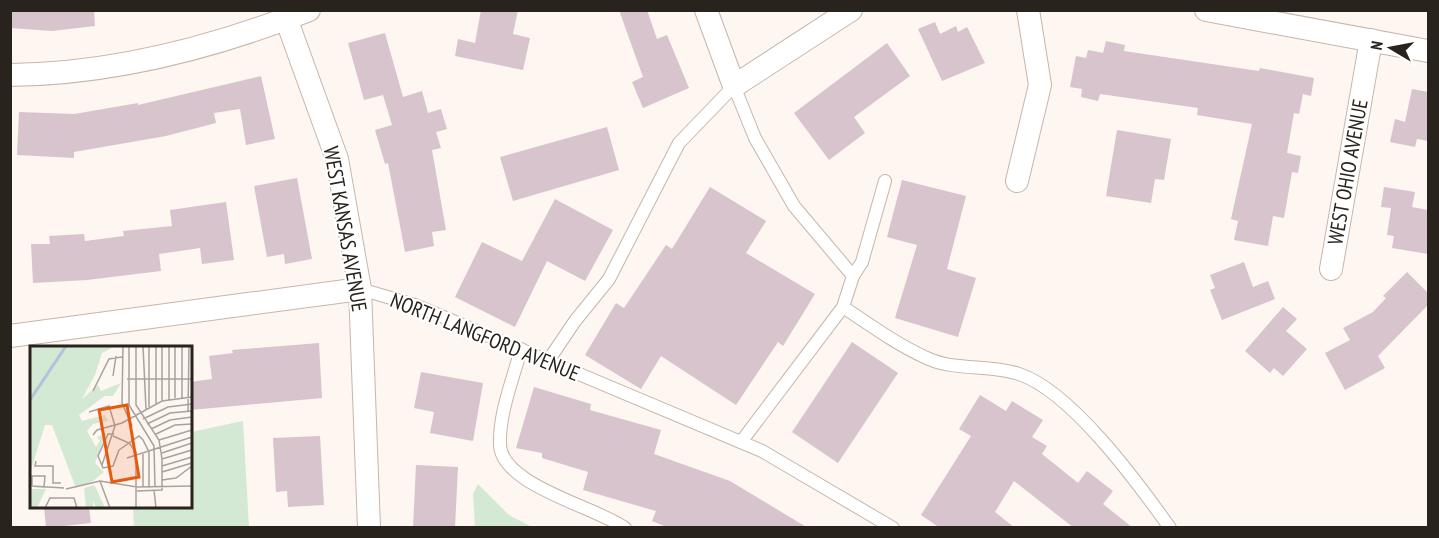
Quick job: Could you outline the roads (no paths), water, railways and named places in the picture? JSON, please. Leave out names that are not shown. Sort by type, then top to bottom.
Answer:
[{"type":"street","points":[[10,75],[81,72],[175,55],[285,15],[309,10]]},
{"type":"street","points":[[705,10],[734,86],[851,10]]},
{"type":"street","points":[[1017,181],[1040,85],[1028,10]]},
{"type":"street","points":[[1206,10],[1428,51]]},
{"type":"street","name":"WEST KANSAS AVENUE","points":[[285,15],[337,159],[360,289],[369,528]]},
{"type":"street","name":"WEST OHIO AVENUE","points":[[1331,269],[1371,40]]},
{"type":"street","name":"NORTH LANGFORD AVENUE","points":[[10,336],[360,289]]},
{"type":"lane","points":[[549,361],[574,321],[609,279],[679,143],[734,86],[754,138],[794,206],[853,276]]},
{"type":"lane","points":[[741,442],[843,307],[853,276],[862,262],[885,181]]},
{"type":"lane","name":"NORTH LANGFORD AVENUE","points":[[360,289],[415,305],[762,451],[893,528]]},
{"type":"lane","points":[[843,307],[930,359],[961,367],[1018,373],[1046,387],[1130,471],[1170,528]]},
{"type":"lane","points":[[521,349],[502,422],[499,446],[504,463],[532,483],[625,528]]}]
